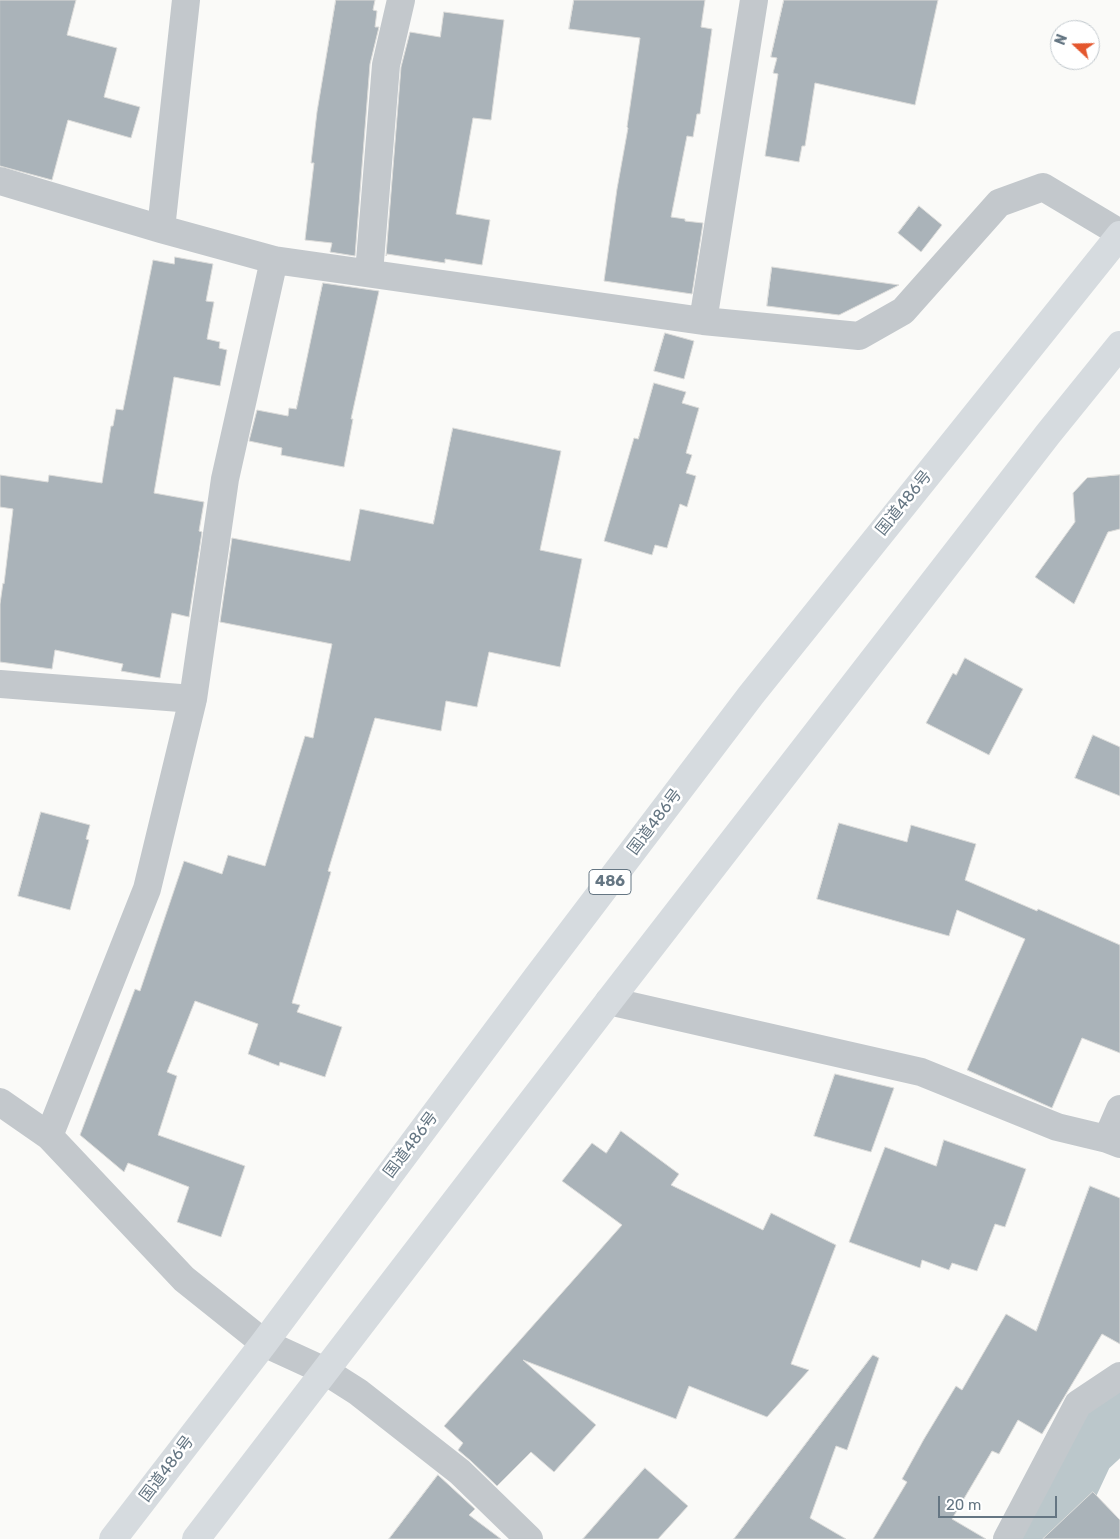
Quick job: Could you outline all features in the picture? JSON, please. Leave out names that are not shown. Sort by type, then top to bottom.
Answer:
[{"type":"highway","name":"国道486号","points":[[113,1539],[264,1343],[537,977],[751,695],[1120,234]]},
{"type":"highway","points":[[196,1539],[1048,434],[1120,345]]},
{"type":"street","points":[[161,229],[186,0]]},
{"type":"street","points":[[368,273],[386,65],[401,0]]},
{"type":"street","points":[[703,321],[754,0]]},
{"type":"street","points":[[0,181],[161,229],[274,260],[703,321],[859,336],[903,311],[999,203],[1042,187],[1120,234]]},
{"type":"street","points":[[48,1136],[147,889],[193,698],[225,479],[274,260]]},
{"type":"street","points":[[0,684],[193,698]]},
{"type":"street","points":[[609,1002],[921,1072],[1056,1127],[1114,1142],[1120,1109]]},
{"type":"street","points":[[0,1102],[48,1136],[184,1278],[264,1343],[325,1371],[358,1392],[460,1472],[529,1539]]},
{"type":"street","points":[[1006,1539],[1078,1404],[1120,1376]]},
{"type":"building","points":[[0,0],[76,0],[67,35],[117,48],[104,97],[140,107],[131,138],[68,120],[52,180],[0,166]]},
{"type":"building","points":[[336,0],[375,0],[373,10],[377,11],[375,27],[379,27],[370,64],[355,256],[330,252],[332,243],[305,240],[314,163],[311,163],[317,112]]},
{"type":"building","points":[[574,0],[705,0],[701,27],[712,29],[700,114],[697,114],[693,137],[687,136],[671,217],[703,223],[692,294],[604,281],[640,38],[569,29]]},
{"type":"building","points":[[784,0],[938,0],[915,105],[815,83],[805,146],[802,146],[799,162],[765,156],[778,74],[773,73],[777,58],[771,57]]},
{"type":"building","points":[[444,12],[504,20],[491,120],[473,118],[456,214],[490,220],[482,265],[445,259],[445,263],[387,254],[386,256],[401,67],[410,32],[440,37]]},
{"type":"building","points":[[919,206],[942,225],[921,252],[898,233]]},
{"type":"building","points":[[175,257],[213,264],[206,301],[214,302],[207,339],[220,342],[219,348],[227,350],[220,386],[174,377],[154,493],[204,502],[199,531],[202,532],[189,617],[172,613],[160,678],[121,671],[123,664],[55,650],[52,669],[0,662],[0,604],[13,509],[0,507],[0,475],[48,482],[49,475],[102,483],[111,426],[113,426],[116,409],[123,410],[153,260],[174,264]]},
{"type":"building","points":[[772,267],[899,285],[839,315],[767,306]]},
{"type":"building","points":[[323,283],[379,291],[351,419],[353,419],[344,467],[281,455],[282,448],[249,441],[257,410],[288,416],[289,408],[296,409]]},
{"type":"building","points":[[665,333],[694,341],[684,379],[654,371]]},
{"type":"building","points":[[654,383],[686,392],[682,403],[699,408],[686,453],[692,455],[686,473],[696,476],[687,507],[680,504],[667,548],[655,545],[652,555],[604,541],[634,438],[638,439]]},
{"type":"building","points":[[453,428],[561,451],[540,550],[582,559],[560,667],[489,652],[477,707],[446,701],[441,731],[375,718],[328,871],[331,872],[292,1003],[300,1005],[297,1012],[342,1027],[325,1077],[280,1062],[279,1066],[248,1054],[258,1024],[195,1001],[167,1072],[177,1076],[158,1135],[245,1166],[221,1237],[177,1222],[189,1187],[128,1163],[124,1172],[80,1135],[135,989],[140,991],[184,861],[222,874],[228,855],[265,866],[305,736],[313,738],[332,644],[220,622],[232,538],[350,561],[360,509],[433,524]]},
{"type":"building","points":[[1120,475],[1120,529],[1108,532],[1074,604],[1035,577],[1075,522],[1073,493],[1087,478]]},
{"type":"building","points":[[965,658],[1023,689],[989,755],[926,723],[953,673],[956,675]]},
{"type":"building","points":[[1093,735],[1120,747],[1120,796],[1075,778]]},
{"type":"building","points":[[41,812],[90,825],[86,839],[89,840],[70,910],[18,896]]},
{"type":"building","points":[[839,823],[907,842],[911,825],[976,844],[965,880],[1120,945],[1120,1053],[1082,1038],[1052,1108],[967,1070],[1025,939],[957,910],[949,936],[817,899]]},
{"type":"building","points":[[835,1074],[894,1088],[871,1152],[814,1136]]},
{"type":"building","points":[[621,1131],[679,1174],[671,1185],[763,1230],[771,1213],[836,1245],[791,1364],[809,1370],[767,1417],[689,1386],[676,1419],[523,1360],[596,1425],[554,1472],[531,1452],[497,1486],[458,1450],[463,1443],[444,1426],[622,1225],[562,1181],[592,1143],[606,1153]]},
{"type":"building","points":[[944,1140],[1026,1169],[1005,1227],[995,1224],[977,1271],[952,1263],[949,1270],[922,1260],[920,1268],[849,1242],[885,1147],[936,1166]]},
{"type":"building","points":[[1090,1186],[1120,1198],[1120,1344],[1102,1334],[1042,1434],[1018,1420],[999,1454],[992,1451],[952,1519],[986,1539],[873,1539],[907,1482],[902,1479],[924,1439],[956,1386],[962,1390],[1006,1314],[1036,1331]]},
{"type":"building","points":[[873,1355],[879,1358],[847,1450],[836,1446],[810,1518],[846,1539],[734,1539]]},
{"type":"building","points":[[645,1468],[688,1506],[658,1539],[583,1539]]},
{"type":"building","points":[[438,1475],[475,1509],[469,1515],[501,1539],[389,1539]]},
{"type":"building","points":[[1093,1492],[1120,1520],[1120,1539],[1043,1539]]},
{"type":"waterway","points":[[1037,1539],[1080,1447],[1120,1410]]}]
